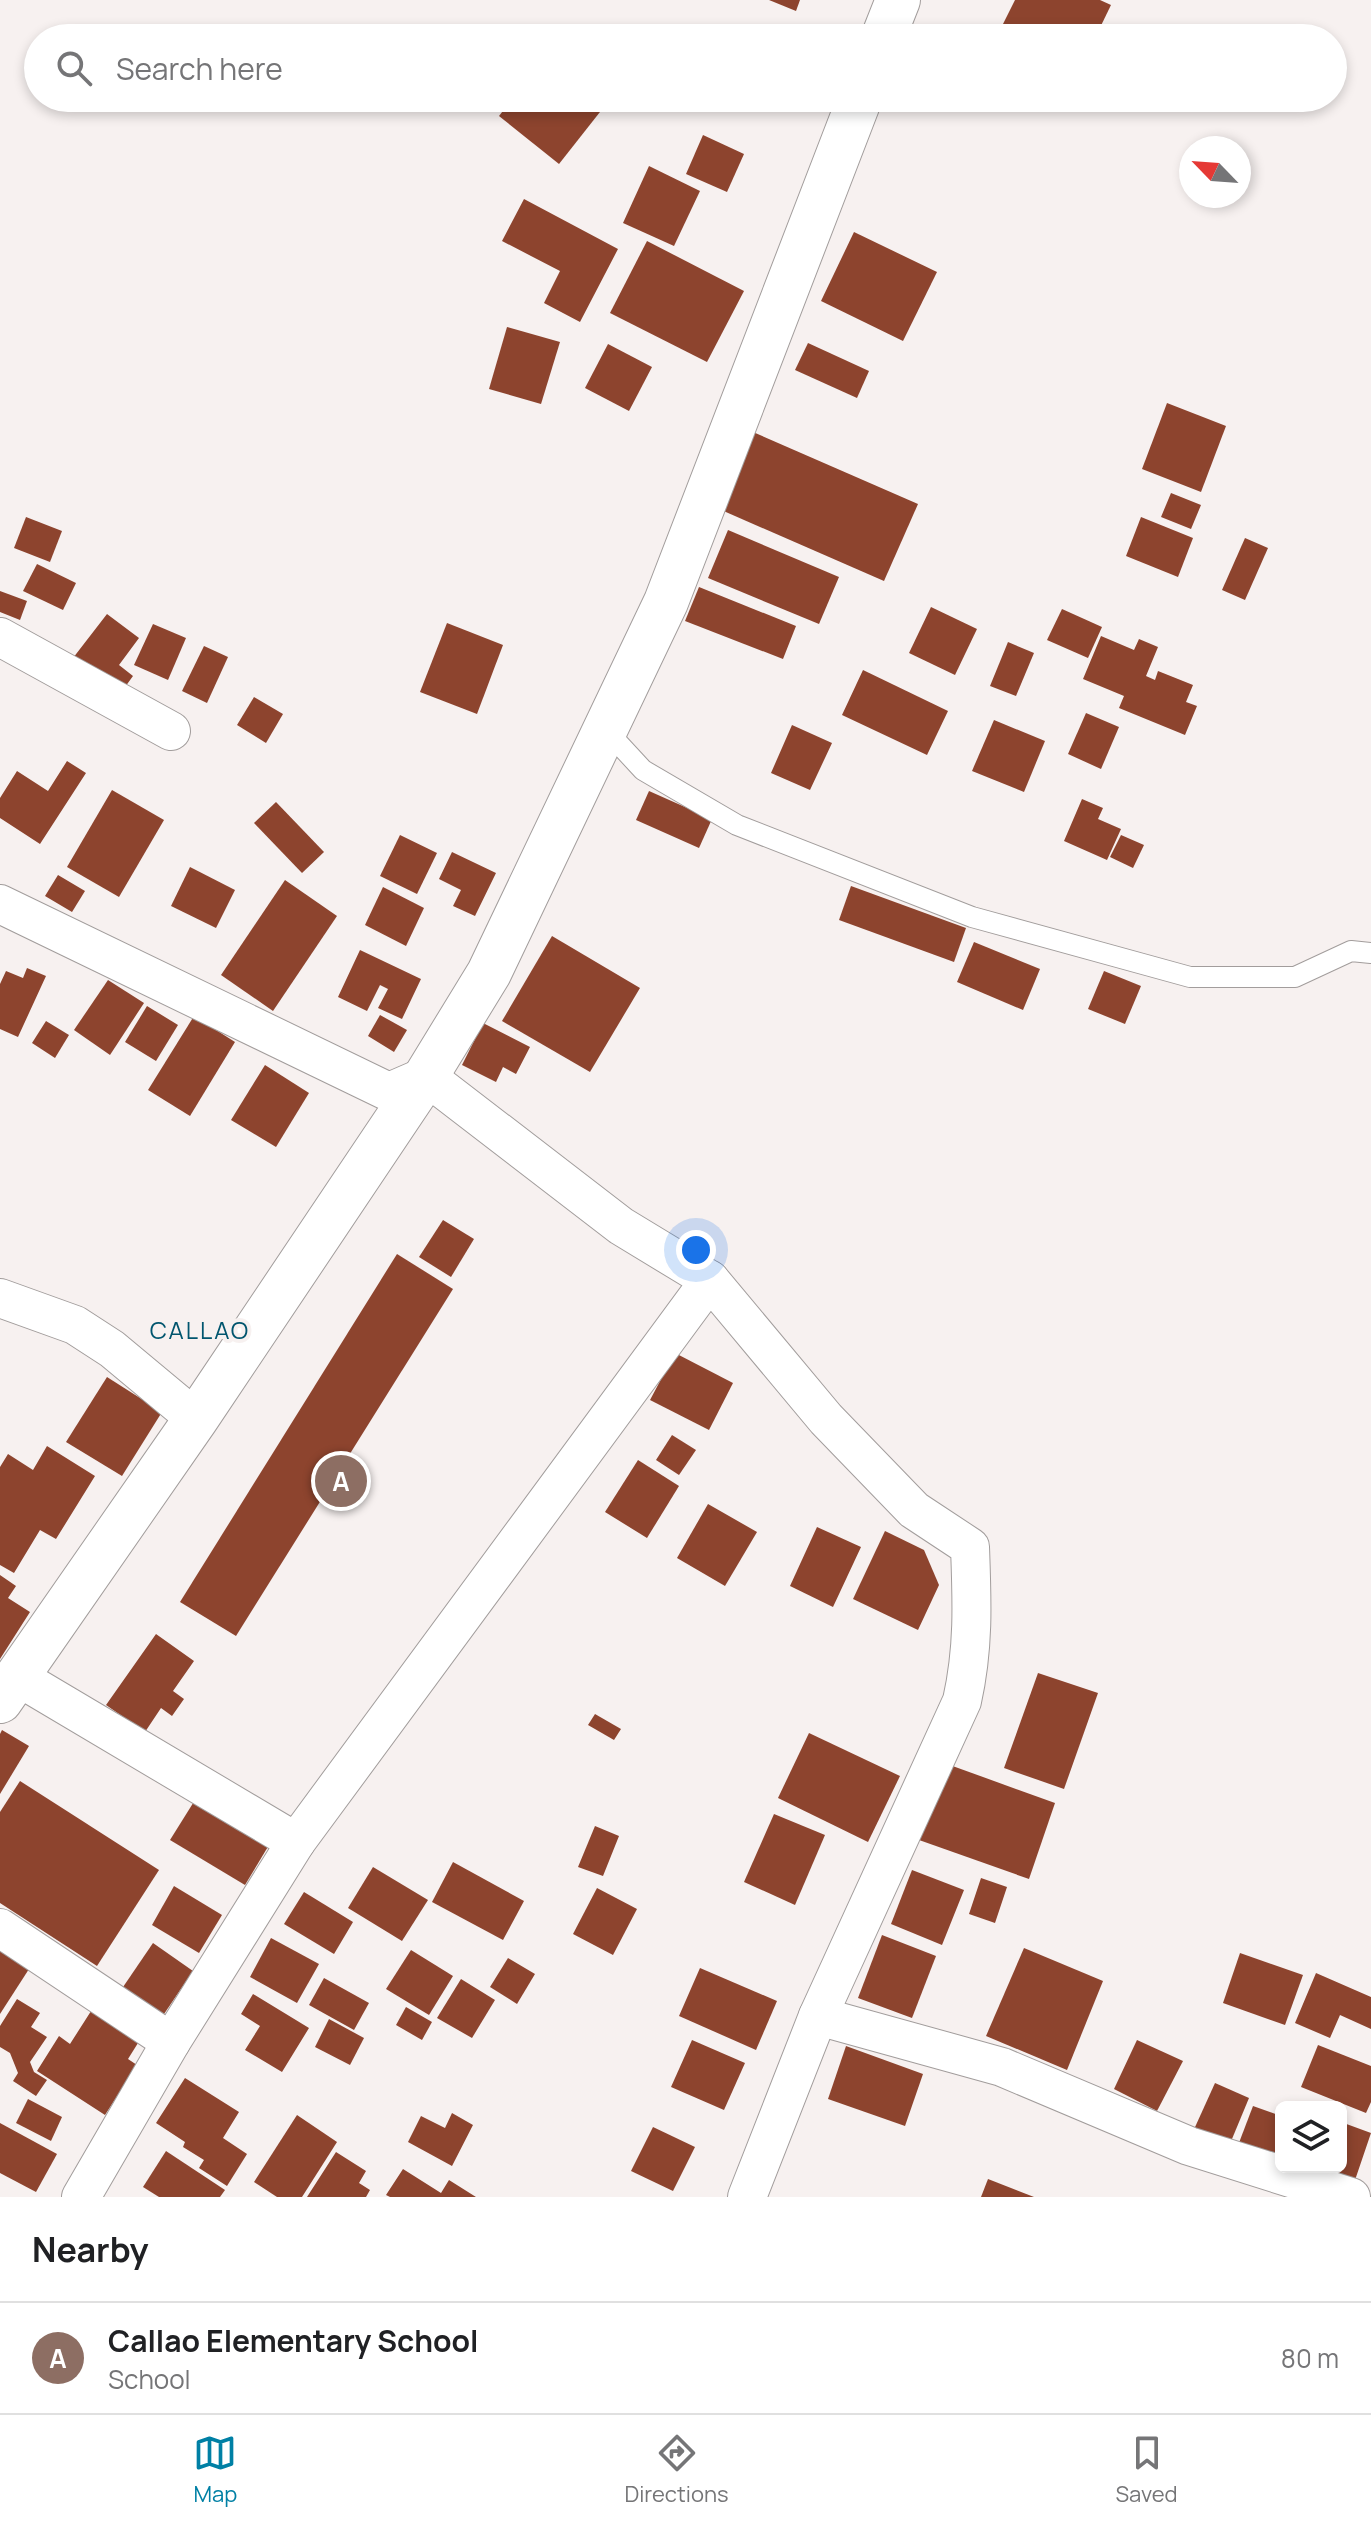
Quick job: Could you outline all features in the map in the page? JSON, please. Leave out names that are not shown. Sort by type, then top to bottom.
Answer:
[{"type":"street","points":[[889,24],[898,0]]},
{"type":"street","points":[[296,1842],[9,1689],[196,1419],[426,1076],[489,973],[666,602],[855,112]]},
{"type":"street","points":[[0,637],[171,731]]},
{"type":"street","points":[[0,904],[389,1092],[426,1076]]},
{"type":"street","points":[[426,1076],[621,1226],[710,1280],[826,1419],[914,1510],[970,1547],[973,1619],[970,1664],[962,1701],[818,2016],[748,2197]]},
{"type":"street","points":[[81,2197],[171,2042],[296,1842],[710,1280]]},
{"type":"street","points":[[0,1298],[75,1325],[112,1349],[196,1419]]},
{"type":"street","points":[[0,1928],[171,2042]]},
{"type":"street","points":[[818,2016],[1002,2067],[1189,2146],[1351,2197]]},
{"type":"lane","points":[[606,730],[643,770],[737,825],[972,917],[1190,977],[1295,977],[1351,951],[1371,953]]},
{"type":"building","points":[[769,0],[800,0],[796,11]]},
{"type":"building","points":[[1015,0],[1100,0],[1111,5],[1102,24],[1003,24]]},
{"type":"building","points":[[502,112],[600,112],[559,164],[499,116]]},
{"type":"building","points":[[703,135],[744,154],[727,192],[686,174]]},
{"type":"building","points":[[649,166],[700,191],[674,246],[623,223]]},
{"type":"building","points":[[524,199],[618,249],[580,322],[544,303],[560,271],[502,241]]},
{"type":"building","points":[[854,232],[937,272],[903,341],[821,301]]},
{"type":"building","points":[[647,241],[744,291],[707,362],[610,313]]},
{"type":"building","points":[[507,327],[560,342],[541,404],[489,389]]},
{"type":"building","points":[[808,343],[869,371],[857,398],[795,370]]},
{"type":"building","points":[[608,344],[652,367],[629,411],[585,388]]},
{"type":"building","points":[[1167,403],[1226,426],[1201,492],[1142,469]]},
{"type":"building","points":[[753,432],[918,504],[884,581],[719,509]]},
{"type":"building","points":[[1171,493],[1201,505],[1191,529],[1161,517]]},
{"type":"building","points":[[26,517],[62,531],[50,562],[14,548]]},
{"type":"building","points":[[1141,517],[1193,538],[1178,577],[1126,556]]},
{"type":"building","points":[[728,530],[839,577],[819,624],[708,578]]},
{"type":"building","points":[[1245,538],[1268,548],[1245,600],[1222,590]]},
{"type":"building","points":[[37,564],[76,583],[63,610],[23,591]]},
{"type":"building","points":[[699,587],[796,626],[783,659],[685,621]]},
{"type":"building","points":[[0,591],[27,601],[20,620],[0,612]]},
{"type":"building","points":[[931,607],[977,629],[955,675],[909,653]]},
{"type":"building","points":[[1062,609],[1102,627],[1088,658],[1047,640]]},
{"type":"building","points":[[107,614],[139,638],[119,665],[133,676],[120,694],[73,658]]},
{"type":"building","points":[[447,623],[503,645],[477,714],[420,692]]},
{"type":"building","points":[[153,624],[186,638],[168,680],[134,665]]},
{"type":"building","points":[[1101,636],[1134,650],[1139,639],[1158,647],[1146,676],[1155,680],[1158,671],[1193,685],[1186,702],[1197,706],[1185,735],[1119,708],[1124,696],[1083,679]]},
{"type":"building","points":[[1008,642],[1034,653],[1016,696],[990,686]]},
{"type":"building","points":[[204,646],[228,657],[207,703],[182,691]]},
{"type":"building","points":[[863,670],[948,711],[927,755],[842,715]]},
{"type":"building","points":[[254,697],[283,714],[266,743],[237,725]]},
{"type":"building","points":[[1086,713],[1119,727],[1101,769],[1068,754]]},
{"type":"building","points":[[994,720],[1045,741],[1024,792],[972,771]]},
{"type":"building","points":[[792,725],[832,743],[810,790],[771,773]]},
{"type":"building","points":[[67,761],[86,773],[40,844],[0,818],[0,798],[17,771],[48,791]]},
{"type":"building","points":[[112,790],[164,820],[119,897],[67,867]]},
{"type":"building","points":[[649,791],[712,819],[699,848],[636,820]]},
{"type":"building","points":[[1082,799],[1103,808],[1098,819],[1121,829],[1107,860],[1064,841]]},
{"type":"building","points":[[276,802],[324,852],[302,873],[254,823]]},
{"type":"building","points":[[400,835],[437,853],[417,894],[380,876]]},
{"type":"building","points":[[1121,835],[1144,845],[1133,868],[1110,857]]},
{"type":"building","points":[[452,852],[496,873],[475,916],[453,906],[461,890],[439,879]]},
{"type":"building","points":[[190,867],[235,890],[216,928],[171,906]]},
{"type":"building","points":[[58,875],[85,891],[72,912],[45,896]]},
{"type":"building","points":[[285,880],[337,916],[273,1011],[221,975]]},
{"type":"building","points":[[851,886],[966,928],[954,962],[839,920]]},
{"type":"building","points":[[383,887],[424,908],[406,946],[365,925]]},
{"type":"building","points":[[552,936],[640,988],[590,1072],[502,1021]]},
{"type":"building","points":[[974,942],[1040,969],[1023,1010],[957,982]]},
{"type":"building","points":[[360,950],[421,979],[402,1019],[378,1008],[388,989],[380,985],[367,1011],[338,997]]},
{"type":"building","points":[[27,968],[46,976],[18,1037],[0,1029],[0,984],[6,971],[23,978]]},
{"type":"building","points":[[1104,971],[1141,986],[1125,1024],[1088,1009]]},
{"type":"building","points":[[108,980],[144,1003],[110,1055],[74,1030]]},
{"type":"building","points":[[147,1006],[178,1025],[156,1061],[125,1042]]},
{"type":"building","points":[[380,1015],[407,1030],[394,1052],[368,1036]]},
{"type":"building","points":[[194,1016],[235,1042],[190,1116],[148,1090]]},
{"type":"building","points":[[46,1021],[69,1035],[55,1058],[32,1043]]},
{"type":"building","points":[[483,1023],[530,1047],[516,1074],[503,1067],[496,1082],[462,1065]]},
{"type":"building","points":[[265,1065],[309,1093],[276,1147],[231,1120]]},
{"type":"building","points":[[443,1220],[474,1239],[451,1277],[419,1257]]},
{"type":"building","points":[[397,1254],[453,1289],[236,1636],[180,1602]]},
{"type":"building","points":[[675,1353],[733,1383],[709,1430],[650,1400]]},
{"type":"building","points":[[107,1377],[162,1412],[122,1476],[66,1442]]},
{"type":"building","points":[[672,1435],[696,1450],[679,1475],[656,1460]]},
{"type":"building","points":[[47,1446],[95,1476],[56,1539],[40,1530],[14,1573],[0,1565],[0,1467],[8,1454],[33,1470]]},
{"type":"building","points":[[638,1460],[679,1486],[647,1538],[605,1512]]},
{"type":"building","points":[[708,1504],[757,1532],[725,1586],[677,1558]]},
{"type":"building","points":[[817,1527],[861,1547],[833,1607],[790,1586]]},
{"type":"building","points":[[885,1531],[924,1550],[939,1585],[918,1630],[853,1599]]},
{"type":"building","points":[[0,1575],[16,1586],[8,1598],[30,1612],[0,1659]]},
{"type":"building","points":[[156,1634],[194,1661],[173,1691],[184,1699],[172,1716],[161,1708],[145,1732],[106,1705]]},
{"type":"building","points":[[1038,1673],[1098,1693],[1064,1789],[1004,1768]]},
{"type":"building","points":[[595,1714],[621,1729],[614,1740],[588,1725]]},
{"type":"building","points":[[2,1730],[29,1746],[0,1794],[0,1734]]},
{"type":"building","points":[[809,1733],[900,1776],[868,1842],[778,1798]]},
{"type":"building","points":[[947,1764],[1055,1803],[1029,1879],[919,1840]]},
{"type":"building","points":[[20,1781],[159,1870],[97,1966],[0,1903],[0,1812]]},
{"type":"building","points":[[195,1800],[269,1845],[245,1885],[170,1840]]},
{"type":"building","points":[[774,1814],[825,1835],[795,1905],[744,1882]]},
{"type":"building","points":[[595,1826],[619,1836],[603,1876],[578,1867]]},
{"type":"building","points":[[453,1862],[524,1901],[503,1940],[432,1902]]},
{"type":"building","points":[[373,1867],[428,1900],[402,1941],[348,1908]]},
{"type":"building","points":[[912,1870],[964,1890],[942,1945],[891,1924]]},
{"type":"building","points":[[981,1878],[1007,1887],[995,1923],[969,1914]]},
{"type":"building","points":[[174,1886],[222,1915],[199,1953],[152,1925]]},
{"type":"building","points":[[597,1888],[637,1909],[613,1955],[573,1934]]},
{"type":"building","points":[[304,1892],[353,1922],[334,1954],[284,1924]]},
{"type":"building","points":[[882,1935],[936,1956],[912,2018],[858,1998]]},
{"type":"building","points":[[271,1938],[319,1964],[297,2003],[250,1977]]},
{"type":"building","points":[[153,1943],[193,1971],[162,2017],[121,1990]]},
{"type":"building","points":[[1024,1948],[1103,1981],[1067,2070],[986,2036]]},
{"type":"building","points":[[411,1950],[453,1976],[429,2015],[386,1989]]},
{"type":"building","points":[[0,1951],[29,1969],[0,2014]]},
{"type":"building","points":[[1240,1953],[1303,1975],[1285,2025],[1223,2003]]},
{"type":"building","points":[[508,1958],[535,1974],[517,2004],[490,1987]]},
{"type":"building","points":[[700,1968],[777,2001],[756,2050],[679,2016]]},
{"type":"building","points":[[1316,1973],[1371,1997],[1371,2029],[1340,2015],[1330,2038],[1295,2023]]},
{"type":"building","points":[[324,1978],[369,2003],[354,2030],[309,2005]]},
{"type":"building","points":[[461,1979],[495,2000],[472,2038],[437,2018]]},
{"type":"building","points":[[253,1994],[309,2028],[282,2072],[245,2050],[260,2026],[241,2014]]},
{"type":"building","points":[[17,1999],[40,2013],[31,2027],[47,2037],[30,2062],[34,2072],[47,2080],[36,2096],[13,2081],[18,2073],[10,2053],[0,2047],[0,2026]]},
{"type":"building","points":[[406,2007],[432,2022],[422,2040],[396,2025]]},
{"type":"building","points":[[93,2008],[138,2043],[128,2059],[137,2065],[105,2115],[37,2071],[59,2036],[70,2044]]},
{"type":"building","points":[[329,2019],[364,2038],[350,2065],[315,2047]]},
{"type":"building","points":[[692,2040],[745,2063],[724,2110],[671,2087]]},
{"type":"building","points":[[1137,2040],[1183,2061],[1157,2111],[1114,2089]]},
{"type":"building","points":[[1318,2045],[1371,2066],[1371,2102],[1366,2113],[1347,2105],[1347,2101],[1336,2101],[1301,2087]]},
{"type":"building","points":[[846,2046],[923,2074],[905,2126],[828,2099]]},
{"type":"building","points":[[185,2078],[239,2112],[223,2138],[247,2154],[227,2186],[199,2168],[204,2160],[183,2147],[185,2142],[156,2123]]},
{"type":"building","points":[[1215,2083],[1249,2098],[1227,2151],[1191,2136]]},
{"type":"building","points":[[28,2099],[62,2117],[51,2141],[16,2123]]},
{"type":"building","points":[[1253,2106],[1275,2114],[1275,2162],[1237,2148]]},
{"type":"building","points":[[452,2113],[473,2125],[452,2166],[408,2142],[421,2116],[445,2128]]},
{"type":"building","points":[[297,2115],[337,2142],[302,2197],[277,2197],[254,2182]]},
{"type":"building","points":[[0,2123],[57,2154],[36,2192],[0,2173]]},
{"type":"building","points":[[1347,2124],[1371,2133],[1353,2186],[1315,2173],[1347,2173]]},
{"type":"building","points":[[653,2127],[695,2147],[673,2191],[631,2171]]},
{"type":"building","points":[[166,2151],[225,2190],[220,2197],[159,2197],[143,2187]]},
{"type":"building","points":[[336,2152],[366,2171],[359,2183],[370,2190],[366,2197],[307,2197]]},
{"type":"building","points":[[403,2169],[441,2193],[449,2180],[476,2197],[386,2195]]},
{"type":"building","points":[[988,2179],[1034,2197],[981,2197]]},
{"type":"place","name":"Callao Elementary School","points":[[341,1481]]},
{"type":"district","name":"CALLAO","points":[[200,1329]]}]
